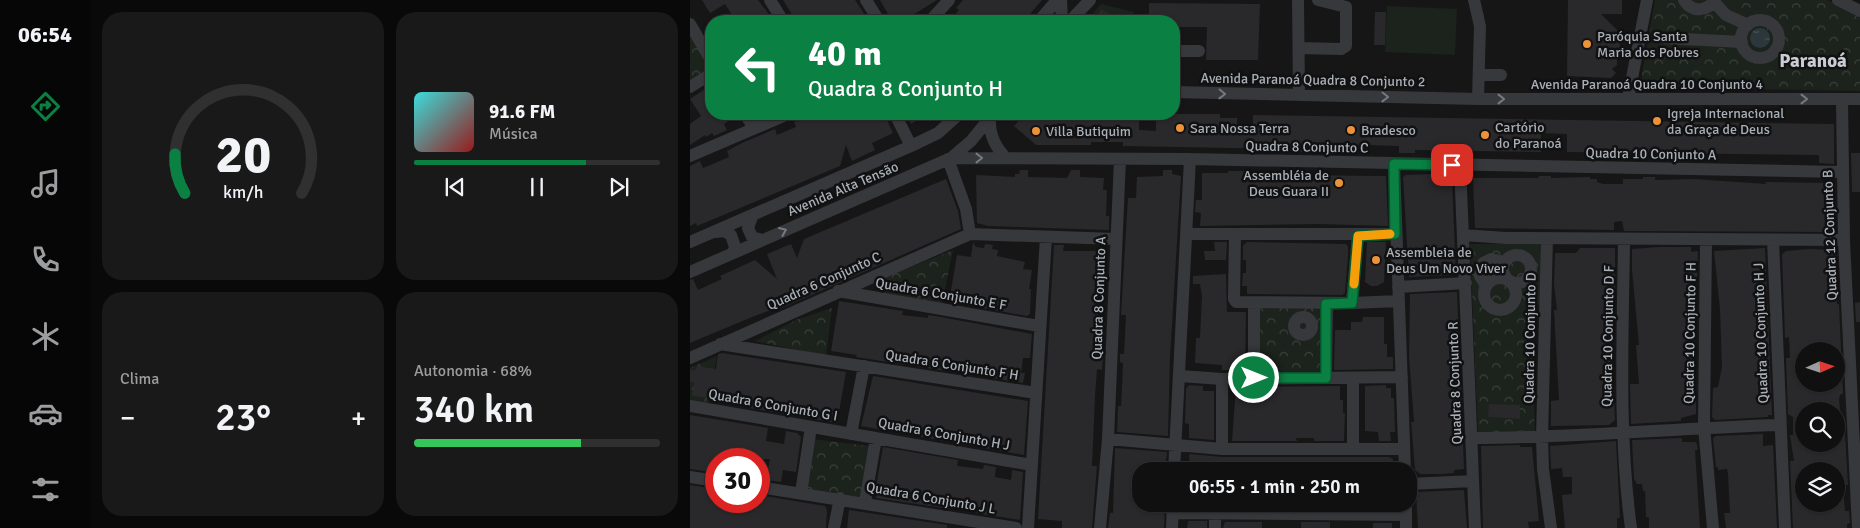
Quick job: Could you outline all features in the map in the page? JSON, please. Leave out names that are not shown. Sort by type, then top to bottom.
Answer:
[{"type":"street","points":[[770,0],[779,15]]},
{"type":"street","points":[[866,0],[875,15]]},
{"type":"street","points":[[935,15],[949,0]]},
{"type":"street","points":[[1044,15],[1057,0]]},
{"type":"street","points":[[1062,0],[1062,15]]},
{"type":"street","points":[[1075,15],[1087,0]]},
{"type":"street","points":[[1298,0],[1299,94]]},
{"type":"street","points":[[1299,48],[1341,49],[1346,46],[1346,7],[1318,0]]},
{"type":"street","points":[[1474,0],[1480,26],[1478,99]]},
{"type":"street","points":[[1628,99],[1647,0]]},
{"type":"street","points":[[1684,0],[1689,6],[1700,10],[1710,6],[1715,1],[1726,15],[1748,25]]},
{"type":"street","points":[[1838,0],[1860,11]]},
{"type":"street","points":[[1758,20],[1770,23],[1778,32],[1779,44],[1771,54],[1759,58],[1748,53],[1742,42],[1744,30],[1748,25],[1758,20]]},
{"type":"street","points":[[690,24],[705,50]]},
{"type":"street","points":[[1664,38],[1742,42]]},
{"type":"street","points":[[1180,52],[1199,51]]},
{"type":"street","points":[[1479,75],[1501,75]]},
{"type":"street","points":[[690,87],[705,78]]},
{"type":"street","name":"Avenida Paranoá Quadra 8 Conjunto 2","points":[[1180,92],[1453,98]]},
{"type":"street","name":"Avenida Paranoá Quadra 10 Conjunto 4","points":[[1453,98],[1860,99]]},
{"type":"street","name":"Quadra 12 Conjunto B","points":[[1842,100],[1844,240],[1856,368],[1858,528]]},
{"type":"street","points":[[749,120],[754,128]]},
{"type":"street","points":[[690,156],[773,120]]},
{"type":"street","points":[[898,120],[911,146]]},
{"type":"street","name":"Avenida Alta Tensão","points":[[690,242],[752,217],[911,146],[938,133],[952,120]]},
{"type":"street","name":"Avenida Alta Tensão","points":[[690,272],[950,159],[987,120]]},
{"type":"street","points":[[990,120],[989,130],[998,150],[1006,158]]},
{"type":"street","points":[[950,159],[964,201],[970,234],[1116,240]]},
{"type":"street","name":"Quadra 8 Conjunto C","points":[[950,159],[1120,159],[1460,165]]},
{"type":"street","name":"Quadra 8 Conjunto A","points":[[1100,528],[1108,439],[1120,159]]},
{"type":"street","points":[[1174,462],[1184,309],[1190,160]]},
{"type":"street","points":[[1394,164],[1404,462]]},
{"type":"street","name":"Quadra 10 Conjunto A","points":[[1460,165],[1842,172]]},
{"type":"street","name":"Quadra 8 Conjunto R","points":[[1460,165],[1475,528]]},
{"type":"street","points":[[752,217],[748,228],[752,237],[762,240]]},
{"type":"street","points":[[716,232],[724,231],[731,235],[735,247],[733,253]]},
{"type":"street","name":"Quadra 6 Conjunto C","points":[[690,358],[970,234]]},
{"type":"street","points":[[1187,234],[1358,236],[1395,234]]},
{"type":"street","points":[[1235,234],[1234,299],[1239,303],[1326,304],[1399,301]]},
{"type":"street","points":[[1463,235],[1547,238],[1844,240]]},
{"type":"street","points":[[1352,303],[1358,236]]},
{"type":"street","points":[[1028,528],[1046,237]]},
{"type":"street","name":"Quadra 10 Conjunto D","points":[[1547,238],[1542,438],[1543,470],[1551,528]]},
{"type":"street","name":"Quadra 10 Conjunto D F","points":[[1624,239],[1622,434],[1624,482],[1631,528]]},
{"type":"street","name":"Quadra 10 Conjunto F H","points":[[1706,240],[1704,427],[1713,528]]},
{"type":"street","name":"Quadra 10 Conjunto H J","points":[[1773,240],[1785,528]]},
{"type":"street","points":[[1504,262],[1503,272],[1509,281],[1516,290],[1516,295],[1512,305],[1504,310],[1494,310],[1486,303],[1484,292],[1486,286],[1499,278],[1509,281],[1517,283],[1526,280],[1531,267],[1527,259],[1519,255],[1510,256],[1504,262]]},
{"type":"street","points":[[1486,286],[1480,276],[1483,263],[1491,259],[1504,262]]},
{"type":"street","points":[[1398,287],[1466,283]]},
{"type":"street","name":"Quadra 6 Conjunto E F","points":[[838,291],[1039,326]]},
{"type":"street","points":[[1254,303],[1254,378]]},
{"type":"street","points":[[1326,304],[1326,378]]},
{"type":"street","name":"Quadra 6 Conjunto F H","points":[[719,344],[1036,393]]},
{"type":"street","points":[[850,434],[864,366]]},
{"type":"street","points":[[1180,376],[1222,378],[1402,377]]},
{"type":"street","points":[[1222,378],[1222,448]]},
{"type":"street","points":[[1353,378],[1353,448]]},
{"type":"street","name":"Quadra 6 Conjunto G I","points":[[690,406],[850,434]]},
{"type":"street","points":[[1472,438],[1542,438],[1704,427],[1780,425]]},
{"type":"street","points":[[801,493],[811,427]]},
{"type":"street","name":"Quadra 6 Conjunto H J","points":[[850,434],[1032,465]]},
{"type":"street","points":[[866,502],[876,438]]},
{"type":"street","points":[[1108,439],[1175,446],[1222,448],[1403,449]]},
{"type":"street","points":[[690,477],[705,479]]},
{"type":"street","points":[[1417,484],[1473,481]]},
{"type":"street","name":"Quadra 6 Conjunto J L","points":[[770,489],[866,502],[1016,528]]},
{"type":"street","points":[[834,528],[840,498]]},
{"type":"street","points":[[1172,528],[1173,512]]},
{"type":"street","points":[[1201,512],[1361,522],[1396,512]]},
{"type":"street","points":[[1406,512],[1406,528]]},
{"type":"street","points":[[1215,514],[1215,528]]},
{"type":"green space","points":[[1655,0],[1828,0],[1860,15],[1860,91],[1647,87],[1643,92],[1640,87]]},
{"type":"green space","points":[[1101,4],[1134,12],[1133,15],[1091,15]]},
{"type":"green space","points":[[1387,6],[1457,9],[1455,55],[1385,52]]},
{"type":"green space","points":[[690,33],[705,59],[705,74],[690,84]]},
{"type":"green space","points":[[1470,244],[1540,244],[1544,282],[1543,291],[1537,307],[1530,313],[1535,431],[1478,434]]},
{"type":"green space","points":[[953,250],[942,304],[879,292],[876,289],[876,282],[879,280]]},
{"type":"green space","points":[[832,308],[826,356],[755,341],[796,320]]},
{"type":"green space","points":[[1257,308],[1325,308],[1323,374],[1258,371]]},
{"type":"green space","points":[[717,356],[708,405],[690,402],[690,368]]},
{"type":"green space","points":[[811,439],[870,446],[863,499],[804,491]]},
{"type":"water","points":[[1760,28],[1767,31],[1770,38],[1767,45],[1760,48],[1753,45],[1750,38],[1753,31]]},
{"type":"building","points":[[702,0],[758,0],[769,15],[732,15],[725,4],[710,13]]},
{"type":"building","points":[[783,0],[855,0],[865,15],[792,15]]},
{"type":"building","points":[[880,0],[937,0],[913,15],[889,15]]},
{"type":"building","points":[[963,0],[1042,0],[1029,15],[958,15],[956,13],[959,10],[956,8]]},
{"type":"building","points":[[1568,0],[1622,0],[1622,14],[1601,14],[1618,31],[1617,37],[1620,37],[1620,59],[1617,59],[1617,65],[1612,69],[1616,73],[1611,78],[1567,76]]},
{"type":"building","points":[[1149,3],[1260,4],[1258,60],[1206,60],[1207,27],[1180,27],[1180,15],[1149,15]]},
{"type":"building","points":[[1101,9],[1112,15],[1098,15]]},
{"type":"building","points":[[1375,12],[1386,12],[1385,45],[1374,45]]},
{"type":"building","points":[[705,89],[705,120],[730,120],[724,124],[727,130],[714,136],[712,133],[706,137],[705,135],[690,145],[690,124],[701,116],[690,99]]},
{"type":"building","points":[[1180,114],[1220,114],[1220,118],[1237,118],[1237,132],[1253,132],[1253,115],[1834,124],[1834,164],[1819,163],[1819,155],[1567,152],[1567,134],[1541,133],[1541,152],[1415,150],[1415,153],[1399,153],[1399,146],[1367,145],[1366,149],[1302,149],[1302,152],[1285,151],[1285,149],[1123,146],[1123,142],[1091,142],[1091,145],[1036,145],[1014,126],[1020,120],[1139,120],[1139,130],[1156,131],[1156,120],[1180,120]]},
{"type":"building","points":[[800,120],[887,120],[893,133],[872,143],[875,150],[852,161],[846,145],[840,166],[697,226],[696,223],[690,226],[690,166],[700,161],[703,168],[708,166],[729,157],[727,151],[742,143],[775,129],[777,135],[796,127],[794,122]]},
{"type":"building","points":[[909,120],[917,120],[911,124]]},
{"type":"building","points":[[1851,153],[1860,153],[1860,192],[1852,192]]},
{"type":"building","points":[[1020,170],[1028,170],[1028,177],[1067,178],[1071,170],[1080,170],[1080,177],[1104,178],[1103,190],[1107,190],[1106,216],[1109,216],[1109,230],[988,226],[977,223],[976,175],[1015,177],[1015,174],[1019,174]]},
{"type":"building","points":[[1163,170],[1172,170],[1172,174],[1181,176],[1170,357],[1168,436],[1117,432],[1118,406],[1121,406],[1123,363],[1120,362],[1120,354],[1124,354],[1126,315],[1121,315],[1128,198],[1136,198],[1137,177],[1163,176]]},
{"type":"building","points":[[1228,171],[1251,171],[1250,174],[1280,175],[1386,176],[1388,226],[1318,224],[1200,226],[1201,213],[1195,212],[1196,200],[1202,200],[1202,173],[1228,173]]},
{"type":"building","points":[[1434,174],[1435,180],[1452,180],[1456,275],[1409,277],[1403,177],[1406,175]]},
{"type":"building","points":[[1539,176],[1551,176],[1551,178],[1590,177],[1590,179],[1597,179],[1597,182],[1603,184],[1623,184],[1623,179],[1643,179],[1643,177],[1655,177],[1655,180],[1694,179],[1766,184],[1765,182],[1833,183],[1835,185],[1836,229],[1826,232],[1624,231],[1622,221],[1614,222],[1614,230],[1475,228],[1473,178],[1538,178]]},
{"type":"building","points":[[946,179],[958,211],[961,229],[780,309],[779,307],[752,317],[690,343],[690,280],[693,279],[698,290],[722,279],[720,276],[755,260],[777,279],[767,254],[791,244],[797,258],[804,239]]},
{"type":"building","points":[[973,242],[976,247],[984,248],[985,244],[993,245],[992,249],[998,250],[997,256],[1025,262],[1023,269],[1032,270],[1029,289],[1031,289],[1030,314],[1027,316],[949,302],[957,255],[971,257]]},
{"type":"building","points":[[1214,242],[1227,242],[1226,260],[1205,260],[1204,251],[1215,251]]},
{"type":"building","points":[[1247,242],[1346,244],[1348,256],[1345,293],[1342,295],[1247,294],[1247,286],[1242,286],[1243,273],[1246,273],[1246,260],[1243,260],[1243,246]]},
{"type":"building","name":"Assembleia de Deus Um Novo Viver","points":[[1367,242],[1386,242],[1384,282],[1377,286],[1371,286],[1365,282]]},
{"type":"building","points":[[1054,245],[1064,245],[1063,251],[1103,251],[1099,322],[1105,323],[1105,328],[1102,370],[1097,369],[1095,396],[1092,466],[1097,466],[1092,528],[1062,528],[1062,521],[1038,519]]},
{"type":"building","points":[[1691,247],[1691,252],[1698,251],[1697,277],[1690,278],[1696,414],[1681,418],[1681,421],[1631,424],[1630,384],[1639,384],[1636,345],[1639,345],[1632,270],[1632,249]]},
{"type":"building","points":[[1580,248],[1615,248],[1615,293],[1610,293],[1612,378],[1609,378],[1610,399],[1614,399],[1615,420],[1609,425],[1551,426],[1551,401],[1559,400],[1554,310],[1557,310],[1554,284],[1555,253],[1576,253]]},
{"type":"building","points":[[1765,248],[1772,415],[1768,415],[1768,417],[1715,420],[1712,417],[1713,388],[1718,387],[1722,367],[1720,309],[1714,251]]},
{"type":"building","points":[[1809,249],[1836,250],[1837,304],[1839,304],[1841,342],[1795,342],[1795,392],[1843,392],[1843,394],[1839,398],[1839,402],[1795,402],[1795,452],[1845,452],[1845,433],[1848,485],[1845,485],[1845,462],[1795,462],[1795,512],[1849,511],[1850,523],[1847,524],[1847,528],[1793,528],[1790,461],[1794,461],[1790,435],[1793,435],[1793,417],[1788,414],[1786,358],[1790,358],[1789,337],[1785,338],[1782,254],[1786,251]]},
{"type":"building","points":[[1226,274],[1227,312],[1246,312],[1245,371],[1222,370],[1222,365],[1195,363],[1196,338],[1200,338],[1202,296],[1200,284],[1193,284],[1193,276]]},
{"type":"building","points":[[1457,292],[1464,469],[1454,470],[1454,473],[1420,474],[1417,472],[1417,462],[1414,462],[1411,422],[1414,422],[1409,356],[1410,294]]},
{"type":"building","points":[[839,301],[903,311],[902,315],[928,318],[928,315],[1032,334],[1030,358],[1023,358],[1021,373],[1025,373],[1023,383],[963,373],[963,369],[947,366],[946,371],[856,357],[857,355],[831,351]]},
{"type":"building","points":[[1860,302],[1860,322],[1856,322],[1855,303]]},
{"type":"building","points":[[1363,317],[1384,317],[1384,344],[1387,344],[1387,357],[1393,357],[1393,369],[1334,370],[1335,330],[1351,330],[1351,322],[1362,322]]},
{"type":"building","points":[[722,353],[846,372],[837,423],[749,408],[750,403],[692,396],[694,382],[690,382],[690,369],[696,370],[697,366],[716,369],[718,354]]},
{"type":"building","points":[[873,376],[1028,401],[1024,455],[861,426]]},
{"type":"building","points":[[1189,385],[1203,386],[1203,391],[1214,391],[1214,440],[1189,438],[1189,424],[1185,423],[1186,389]]},
{"type":"building","points":[[1386,385],[1386,388],[1391,388],[1391,398],[1394,398],[1395,432],[1390,432],[1391,441],[1379,441],[1378,432],[1365,431],[1365,386]]},
{"type":"building","points":[[1340,386],[1340,400],[1343,400],[1343,413],[1345,413],[1344,441],[1314,441],[1314,438],[1296,438],[1297,441],[1232,441],[1236,387]]},
{"type":"building","points":[[1489,404],[1520,405],[1520,419],[1488,417]]},
{"type":"building","points":[[690,415],[768,428],[766,441],[784,444],[786,431],[797,433],[801,437],[796,472],[783,470],[781,482],[770,481],[770,448],[705,448],[705,471],[690,469]]},
{"type":"building","points":[[1763,434],[1763,446],[1773,445],[1777,528],[1726,528],[1724,513],[1730,513],[1728,474],[1727,469],[1718,470],[1718,467],[1716,467],[1713,438],[1716,436]]},
{"type":"building","points":[[1682,438],[1682,442],[1695,442],[1697,444],[1698,450],[1695,450],[1700,528],[1649,528],[1649,517],[1646,517],[1645,491],[1643,491],[1642,484],[1637,484],[1634,479],[1632,440]]},
{"type":"building","points":[[1616,441],[1620,518],[1617,518],[1617,528],[1565,528],[1562,495],[1572,494],[1572,477],[1563,477],[1562,468],[1551,469],[1550,446]]},
{"type":"building","points":[[1520,445],[1520,447],[1532,447],[1539,521],[1528,522],[1529,528],[1483,528],[1481,446]]},
{"type":"building","points":[[883,447],[958,460],[957,466],[983,469],[984,465],[996,467],[995,477],[1011,480],[1012,470],[1023,472],[1020,520],[976,513],[977,507],[951,503],[950,509],[876,498],[877,492],[875,492]]},
{"type":"building","points":[[1115,448],[1167,452],[1166,462],[1132,462],[1132,512],[1165,512],[1164,528],[1108,528],[1110,513],[1113,513]]},
{"type":"building","points":[[1189,454],[1222,457],[1389,457],[1393,459],[1393,462],[1189,462]]},
{"type":"building","points":[[690,485],[705,487],[705,513],[770,513],[770,497],[825,506],[827,510],[826,528],[690,528]]},
{"type":"building","points":[[1464,490],[1467,528],[1418,528],[1417,492]]},
{"type":"building","points":[[849,510],[947,525],[947,528],[847,528]]},
{"type":"building","points":[[1188,521],[1207,521],[1207,528],[1187,528]]},
{"type":"building","points":[[1225,522],[1262,522],[1262,528],[1223,528]]},
{"type":"building","points":[[1301,522],[1330,522],[1330,528],[1301,528]]},
{"type":"building","points":[[1373,523],[1392,523],[1392,528],[1373,528]]},
{"type":"slow traffic","points":[[1354,284],[1358,236],[1390,234]]},
{"type":"place","name":"Paróquia Santa Maria dos Pobres","points":[[1587,44]]},
{"type":"place","name":"Igreja Internacional da Graça de Deus","points":[[1657,121]]},
{"type":"place","name":"Sara Nossa Terra","points":[[1180,128]]},
{"type":"place","name":"Bradesco","points":[[1351,130]]},
{"type":"place","name":"Villa Butiquim","points":[[1036,131]]},
{"type":"place","name":"Cartório do Paranoá","points":[[1485,135]]},
{"type":"place","name":"Assembléia de Deus Guara II","points":[[1339,183]]},
{"type":"place","name":"Assembleia de Deus Um Novo Viver","points":[[1376,260]]},
{"type":"district","name":"Paranoá","points":[[1813,61]]},
{"type":"route","points":[[1254,378],[1326,378],[1326,304],[1352,303],[1358,236],[1395,234],[1394,164],[1452,165]]}]
